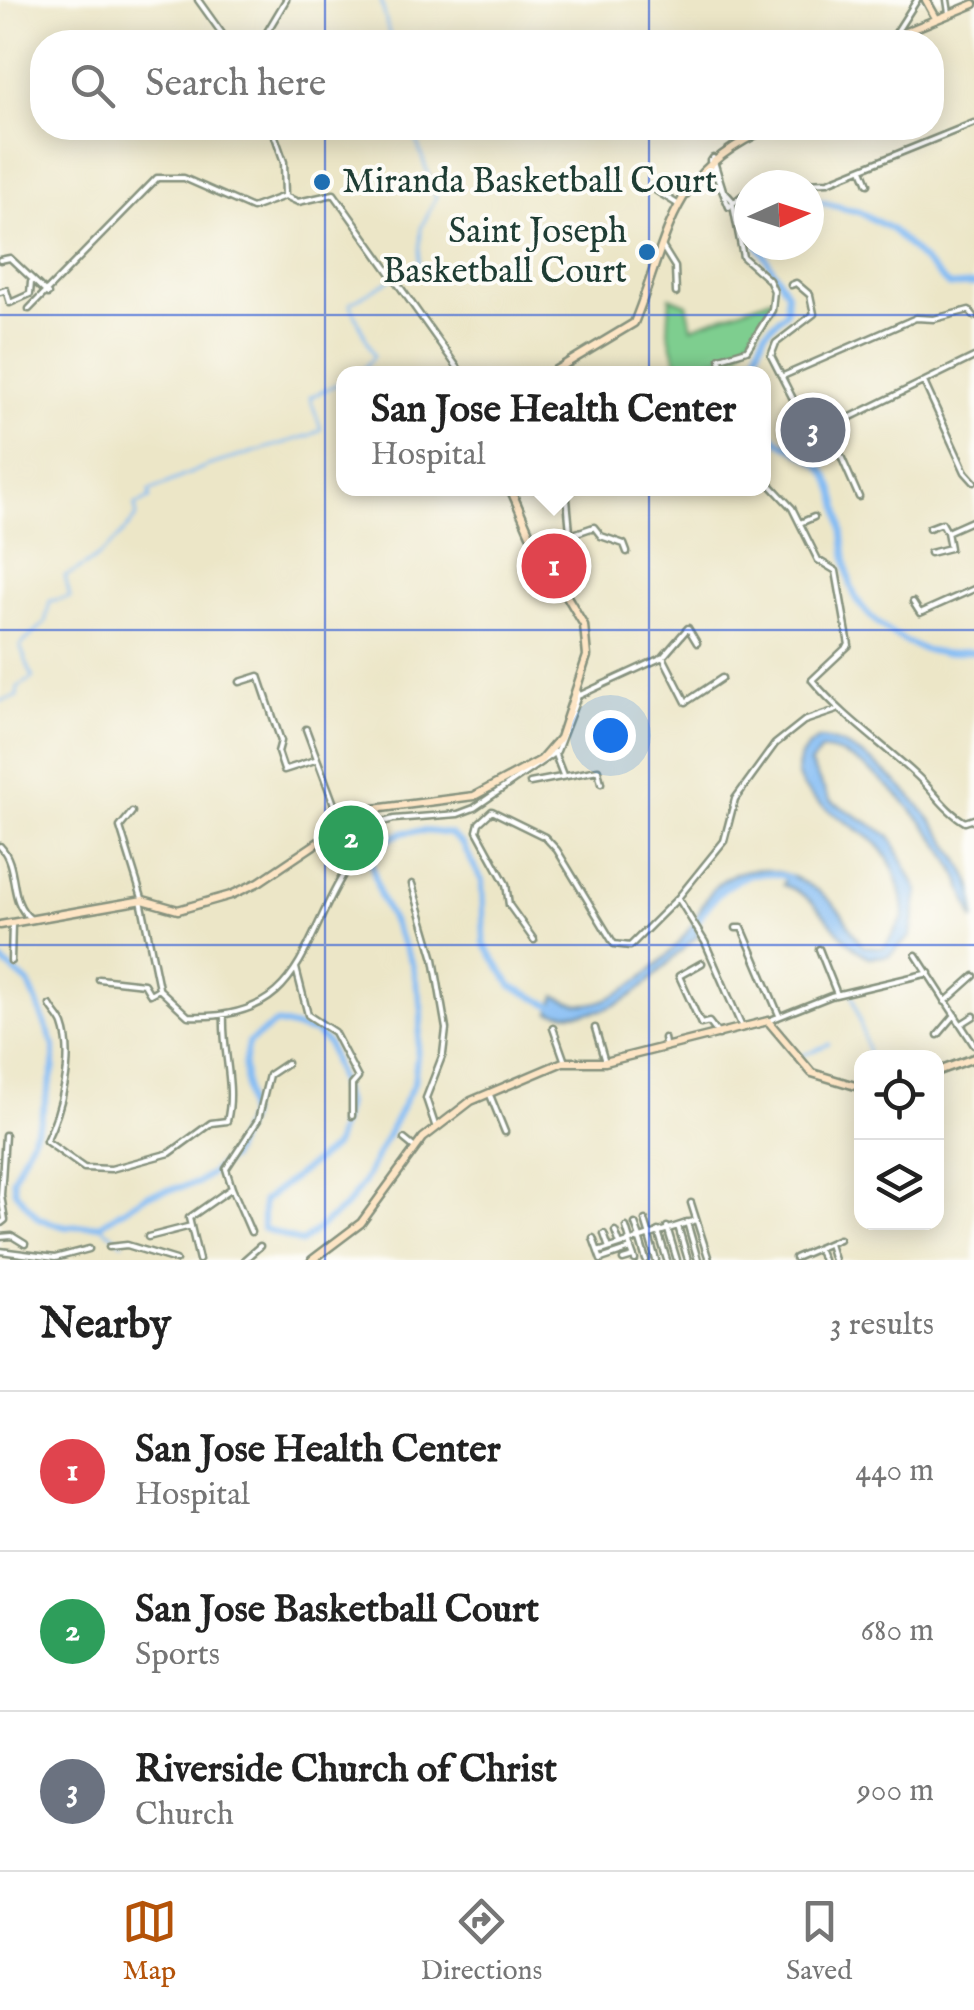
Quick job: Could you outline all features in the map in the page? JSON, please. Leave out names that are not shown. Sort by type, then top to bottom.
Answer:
[{"type":"street","points":[[198,0],[219,30]]},
{"type":"street","points":[[268,30],[286,0]]},
{"type":"street","points":[[898,30],[916,0]]},
{"type":"street","points":[[926,0],[936,18]]},
{"type":"street","points":[[946,0],[949,14]]},
{"type":"street","points":[[908,30],[974,4]]},
{"type":"street","points":[[944,136],[974,123]]},
{"type":"street","points":[[276,140],[284,162],[285,196]]},
{"type":"street","points":[[564,366],[636,326],[678,206],[712,160],[742,140]]},
{"type":"street","points":[[824,181],[933,140]]},
{"type":"street","points":[[712,160],[734,215]]},
{"type":"street","points":[[712,160],[734,215]]},
{"type":"street","points":[[862,170],[868,184]]},
{"type":"street","points":[[30,309],[157,178],[184,178],[252,208],[285,196],[298,202],[334,194],[456,366]]},
{"type":"street","points":[[655,190],[678,206]]},
{"type":"street","points":[[662,246],[675,268],[676,293]]},
{"type":"street","points":[[0,260],[10,258],[48,294]]},
{"type":"street","points":[[721,366],[720,358],[747,350],[774,304],[769,280],[746,260]]},
{"type":"street","points":[[0,292],[6,290],[10,303],[30,294],[32,282]]},
{"type":"street","points":[[790,285],[804,287],[814,312],[809,321],[772,350],[809,434],[830,428],[974,357]]},
{"type":"street","points":[[782,376],[916,318],[968,310],[974,316]]},
{"type":"street","points":[[924,382],[965,472],[974,482]]},
{"type":"street","points":[[830,428],[859,497]]},
{"type":"street","points":[[816,446],[833,438]]},
{"type":"street","points":[[771,484],[783,495],[814,554],[834,569],[841,587],[844,634],[850,645],[811,677],[837,710],[902,762],[961,821],[972,819]]},
{"type":"street","points":[[0,925],[142,900],[178,910],[231,895],[332,835],[341,823],[387,804],[459,800],[498,787],[553,751],[587,656],[584,625],[514,496]]},
{"type":"street","points":[[567,496],[570,532]]},
{"type":"street","points":[[799,523],[814,517]]},
{"type":"street","points":[[947,532],[974,520]]},
{"type":"street","points":[[929,528],[942,523],[950,548],[930,553]]},
{"type":"street","points":[[538,546],[570,532],[596,528],[602,536],[624,544],[627,552]]},
{"type":"street","points":[[913,602],[920,613],[974,588]]},
{"type":"street","points":[[578,696],[663,657],[688,628],[698,643]]},
{"type":"street","points":[[663,657],[686,702],[722,678]]},
{"type":"street","points":[[240,682],[259,676],[281,741],[278,752],[284,770],[316,760]]},
{"type":"street","points":[[562,775],[553,751],[578,696],[576,688]]},
{"type":"street","points":[[487,799],[495,811],[544,837],[558,850],[614,944],[630,946],[678,898],[724,841],[735,799],[775,744],[804,721],[837,710]]},
{"type":"street","points":[[306,729],[341,823]]},
{"type":"street","points":[[530,782],[599,770],[601,783]]},
{"type":"street","points":[[332,835],[394,818],[458,814],[487,799],[498,787]]},
{"type":"street","points":[[495,811],[479,823],[478,832],[506,884],[509,905],[534,940]]},
{"type":"street","points":[[132,812],[120,825],[142,900],[159,989],[186,1015],[224,1015],[274,998],[296,968],[351,854],[370,826]]},
{"type":"street","points":[[342,834],[344,847],[351,854]]},
{"type":"street","points":[[0,846],[10,860],[19,908],[35,921]]},
{"type":"street","points":[[412,884],[434,959],[446,1029],[443,1054],[426,1098],[435,1127]]},
{"type":"street","points":[[678,898],[702,936],[741,1027]]},
{"type":"street","points":[[11,960],[12,924]]},
{"type":"street","points":[[736,928],[742,928],[773,1018],[812,1073],[816,1086]]},
{"type":"street","points":[[702,936],[711,937]]},
{"type":"street","points":[[819,950],[837,994]]},
{"type":"street","points":[[916,955],[974,1045]]},
{"type":"street","points":[[702,963],[679,976],[701,1024],[709,1022],[714,1033]]},
{"type":"street","points":[[296,968],[308,1014],[334,1032],[358,1078],[352,1085],[352,1116]]},
{"type":"street","points":[[312,1260],[378,1198],[416,1143],[465,1103],[565,1061],[610,1059],[651,1045],[773,1018],[837,994],[929,973]]},
{"type":"street","points":[[945,1002],[974,976]]},
{"type":"street","points":[[99,979],[144,984],[151,994],[159,989]]},
{"type":"street","points":[[50,1005],[65,1030],[66,1076],[54,1126],[46,1141],[90,1170],[137,1165],[170,1154],[211,1124],[228,1121],[232,1090],[223,1046],[224,1015]]},
{"type":"street","points":[[938,1034],[956,1014]]},
{"type":"street","points":[[963,1023],[974,1016]]},
{"type":"street","points":[[553,1028],[565,1061]]},
{"type":"street","points":[[595,1028],[610,1059]]},
{"type":"street","points":[[944,1069],[974,1058]]},
{"type":"street","points":[[251,1232],[225,1171],[258,1120],[268,1075],[288,1063]]},
{"type":"street","points":[[812,1073],[854,1086]]},
{"type":"street","points":[[485,1094],[505,1132]]},
{"type":"street","points":[[0,1224],[5,1220],[1,1195],[5,1135]]},
{"type":"street","points":[[404,1140],[416,1143]]},
{"type":"street","points":[[199,1260],[191,1216],[232,1188]]},
{"type":"street","points":[[691,1203],[708,1260]]},
{"type":"street","points":[[646,1220],[656,1260]]},
{"type":"street","points":[[598,1252],[696,1220]]},
{"type":"street","points":[[687,1222],[698,1260]]},
{"type":"street","points":[[635,1224],[646,1260]]},
{"type":"street","points":[[677,1224],[688,1260]]},
{"type":"street","points":[[148,1238],[191,1226]]},
{"type":"street","points":[[623,1260],[634,1258],[626,1227]]},
{"type":"street","points":[[667,1227],[677,1260]]},
{"type":"street","points":[[658,1230],[667,1260]]},
{"type":"street","points":[[615,1231],[620,1244]]},
{"type":"street","points":[[604,1234],[609,1248]]},
{"type":"street","points":[[0,1237],[12,1236],[26,1244]]},
{"type":"street","points":[[593,1238],[601,1260],[631,1249]]},
{"type":"street","points":[[795,1258],[839,1239]]},
{"type":"street","points":[[828,1244],[834,1260]]},
{"type":"street","points":[[109,1247],[127,1245],[176,1260]]},
{"type":"street","points":[[244,1260],[260,1246]]},
{"type":"street","points":[[818,1248],[823,1260]]},
{"type":"street","points":[[0,1251],[62,1256],[90,1250]]},
{"type":"street","points":[[805,1256],[812,1260]]},
{"type":"green space","points":[[670,297],[687,304],[692,327],[772,298],[773,305],[739,353],[677,366],[668,331]]},
{"type":"water","points":[[818,739],[840,744],[863,756],[887,774],[931,820],[964,869],[973,890],[974,921],[951,863],[913,811],[857,762],[821,750],[810,764],[830,800],[890,836],[918,891],[911,936],[889,956],[869,957],[846,940],[808,899],[783,885],[786,877],[757,873],[720,892],[694,927],[699,935],[635,993],[599,1011],[550,1012],[556,996],[578,1004],[593,1003],[641,978],[681,940],[714,888],[729,876],[746,871],[781,873],[799,880],[830,901],[863,946],[884,948],[904,917],[897,878],[877,844],[814,799],[802,785],[797,771],[802,755]]},
{"type":"waterway","points":[[381,0],[388,30]]},
{"type":"waterway","points":[[366,366],[374,356],[350,303],[419,263],[421,228],[436,197],[416,140]]},
{"type":"waterway","points":[[824,203],[859,212],[891,229],[949,286],[974,284]]},
{"type":"waterway","points":[[751,366],[765,332],[786,312],[787,292],[767,260]]},
{"type":"waterway","points":[[17,696],[18,687],[33,678],[20,646],[45,623],[50,601],[70,597],[65,576],[113,543],[137,516],[135,505],[150,498],[149,491],[207,466],[311,435],[321,429],[310,397],[336,385]]},
{"type":"waterway","points":[[771,435],[814,461],[828,477],[840,516],[850,582],[863,608],[886,630],[915,646],[947,653],[974,652]]},
{"type":"waterway","points":[[0,701],[16,697]]},
{"type":"waterway","points":[[0,960],[29,984],[54,1046],[54,1067],[40,1121],[13,1178],[15,1191],[39,1219],[66,1227],[100,1225],[147,1195],[198,1183],[230,1158],[248,1117],[244,1065],[248,1043],[276,1023],[316,1033],[328,1044],[346,1104],[334,1147],[263,1201],[263,1228],[301,1243],[348,1204],[363,1183],[414,1083],[422,1010],[412,963],[380,896],[371,861],[386,842],[404,832],[450,834],[463,845],[482,881],[484,944],[512,986],[558,1009]]},
{"type":"waterway","points":[[693,929],[710,903],[732,883],[758,874],[789,878]]},
{"type":"waterway","points":[[852,993],[868,1050]]},
{"type":"waterway","points":[[801,1056],[829,1044]]},
{"type":"waterway","points":[[100,1225],[123,1243]]},
{"type":"place","name":"Miranda Basketball Court","points":[[322,182]]},
{"type":"place","name":"Saint Joseph Basketball Court","points":[[647,252]]},
{"type":"place","name":"Riverside Church of Christ","points":[[813,430]]},
{"type":"place","name":"San Jose Health Center","points":[[554,566]]},
{"type":"place","name":"San Jose Basketball Court","points":[[351,838]]}]
